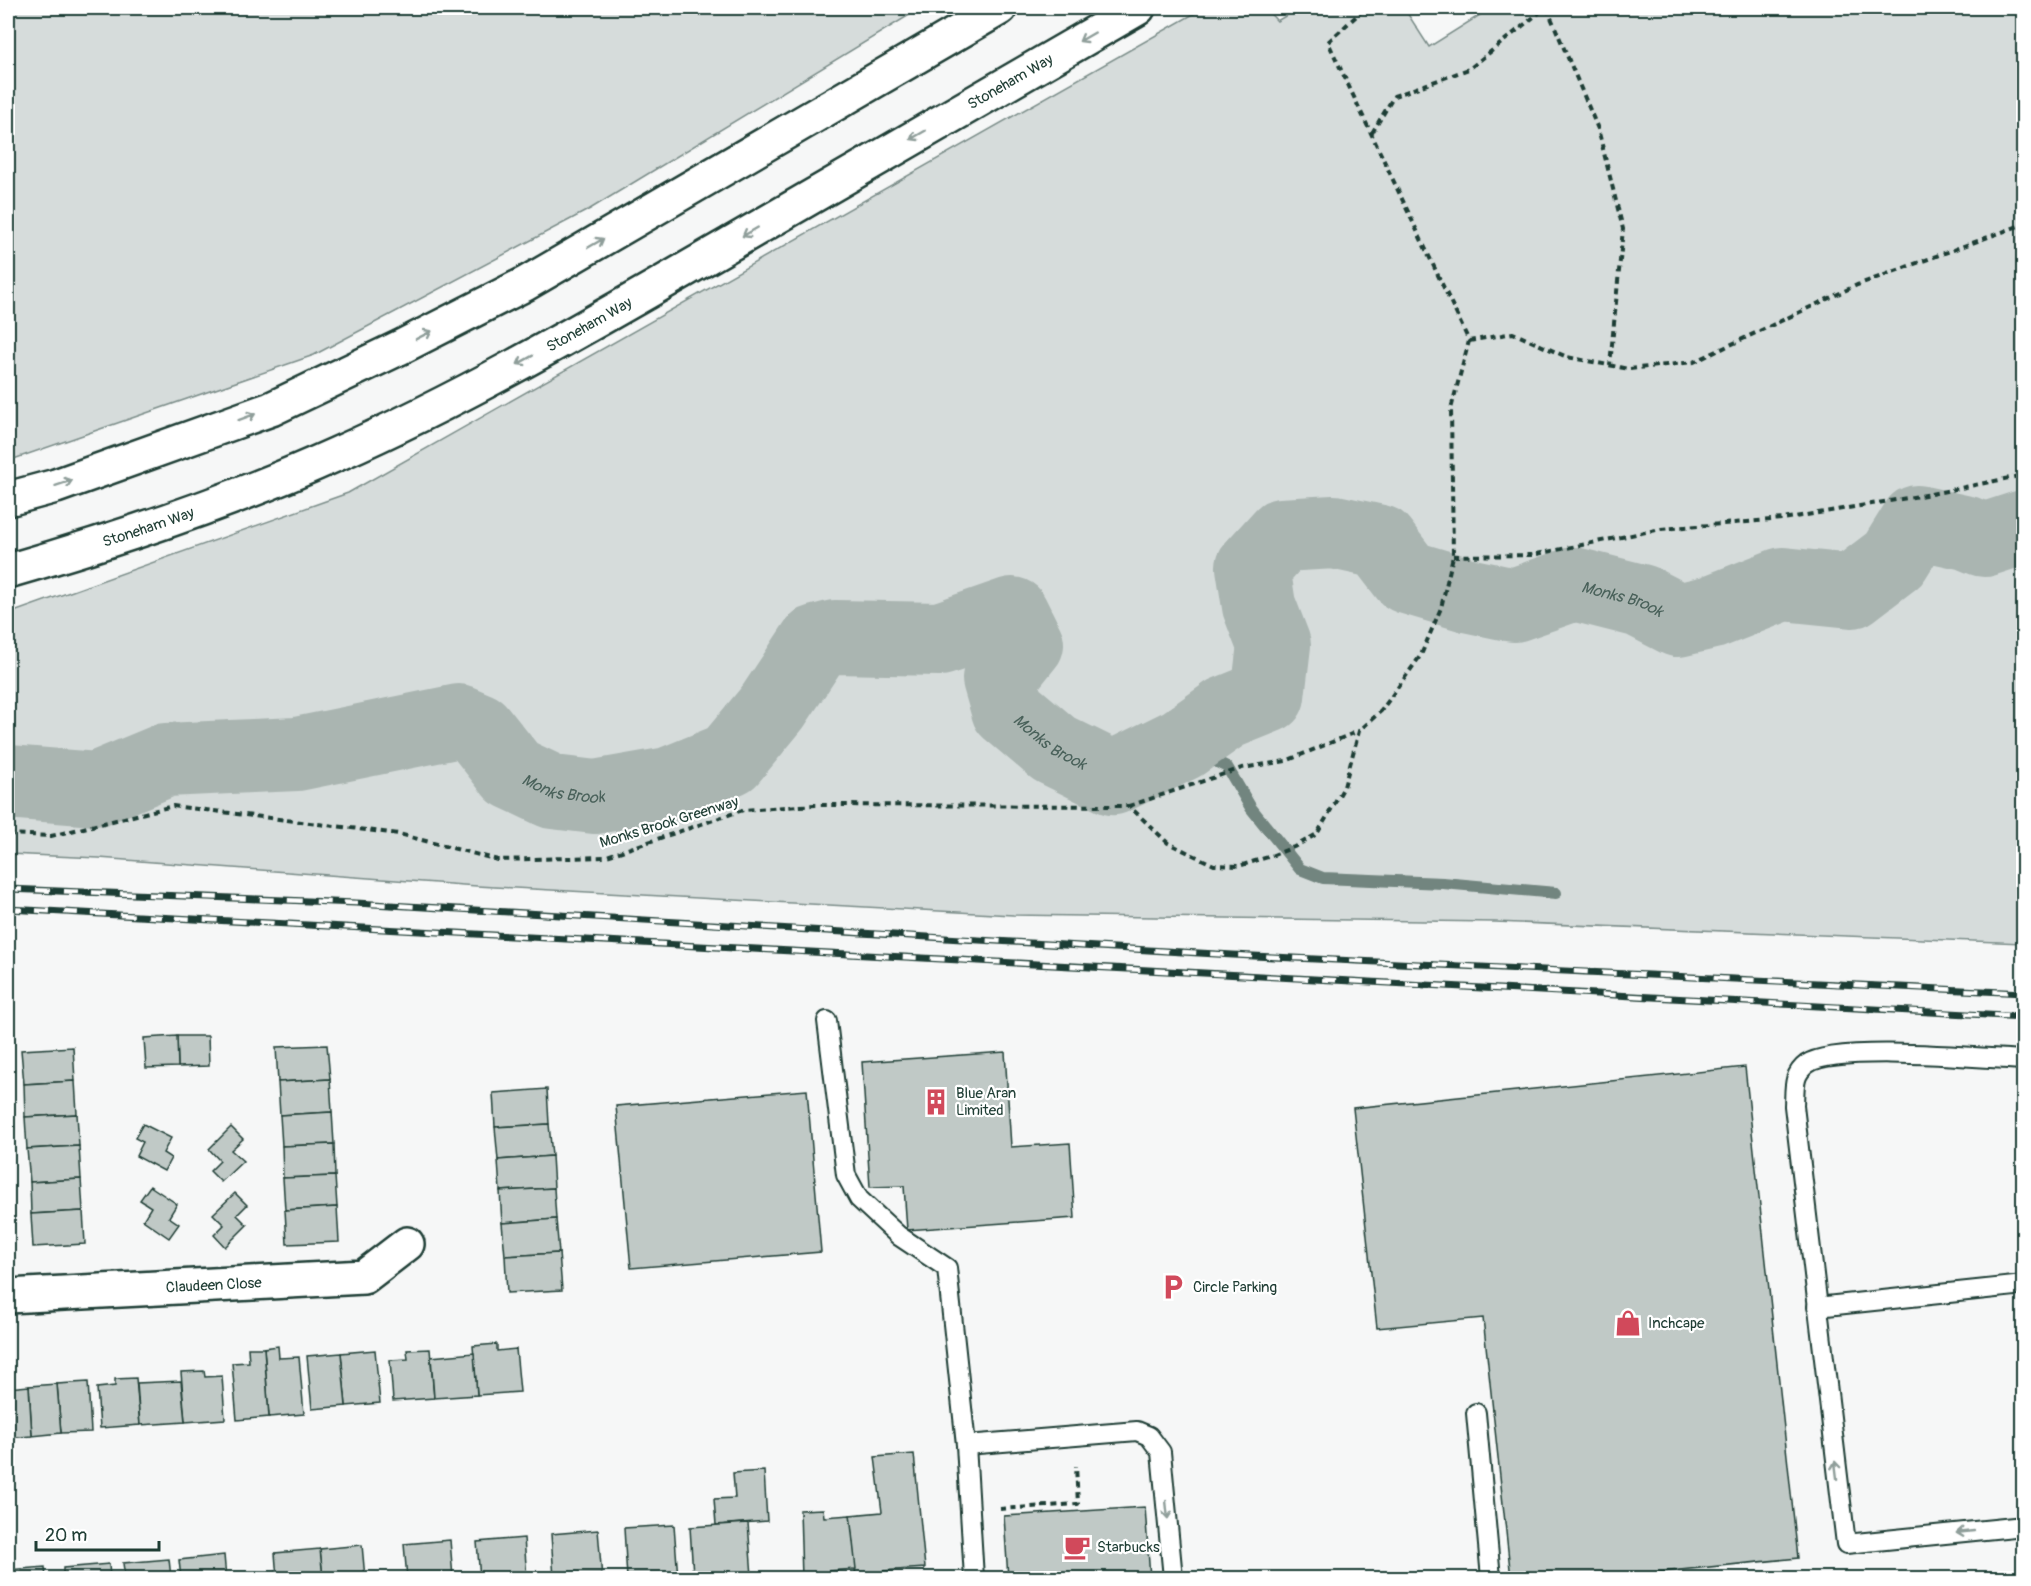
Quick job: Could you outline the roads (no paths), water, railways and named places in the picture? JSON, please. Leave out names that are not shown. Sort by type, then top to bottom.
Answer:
[{"type":"main road","points":[[8,499],[56,486],[271,409],[401,347],[525,284],[1000,8]]},
{"type":"main road","name":"Stoneham Way","points":[[8,571],[202,510],[336,455],[466,393],[626,304],[1138,8]]},
{"type":"main road","name":"Claudeen Close","points":[[8,1296],[364,1277],[406,1244]]},
{"type":"lane","points":[[826,1021],[846,1175],[859,1199],[900,1236],[947,1268],[966,1445],[974,1578]]},
{"type":"lane","points":[[2024,1060],[1860,1053],[1829,1057],[1808,1063],[1795,1078],[1794,1106],[1846,1544],[2024,1526]]},
{"type":"lane","points":[[1817,1307],[2024,1285]]},
{"type":"lane","points":[[1476,1413],[1491,1578]]},
{"type":"lane","points":[[966,1445],[1137,1431],[1149,1436],[1161,1452],[1173,1578]]},
{"type":"waterway","name":"Monks Brook","points":[[8,782],[96,789],[166,760],[297,754],[459,721],[478,729],[513,773],[553,792],[595,797],[669,784],[730,759],[773,707],[816,642],[835,637],[940,639],[1012,614],[1027,644],[999,679],[1008,710],[1054,749],[1113,778],[1182,744],[1226,713],[1268,696],[1274,645],[1259,606],[1253,567],[1282,535],[1334,532],[1380,542],[1407,577],[1471,596],[1514,605],[1574,584],[1641,601],[1678,620],[1712,612],[1783,584],[1852,591],[1894,559],[1917,522],[1967,533],[1984,540],[2024,527]]},
{"type":"waterway","points":[[1182,744],[1227,767],[1251,808],[1300,869],[1323,878],[1443,883],[1556,893]]},
{"type":"railway","points":[[8,889],[356,903],[1233,955],[2024,993]]},
{"type":"railway","points":[[8,909],[2024,1017]]},
{"type":"place","name":"Blue Aran Limited","points":[[936,1102]]},
{"type":"place","name":"Circle Parking","points":[[1173,1287]]},
{"type":"place","name":"Inchcape","points":[[1628,1323]]},
{"type":"place","name":"Starbucks","points":[[1077,1547]]}]
